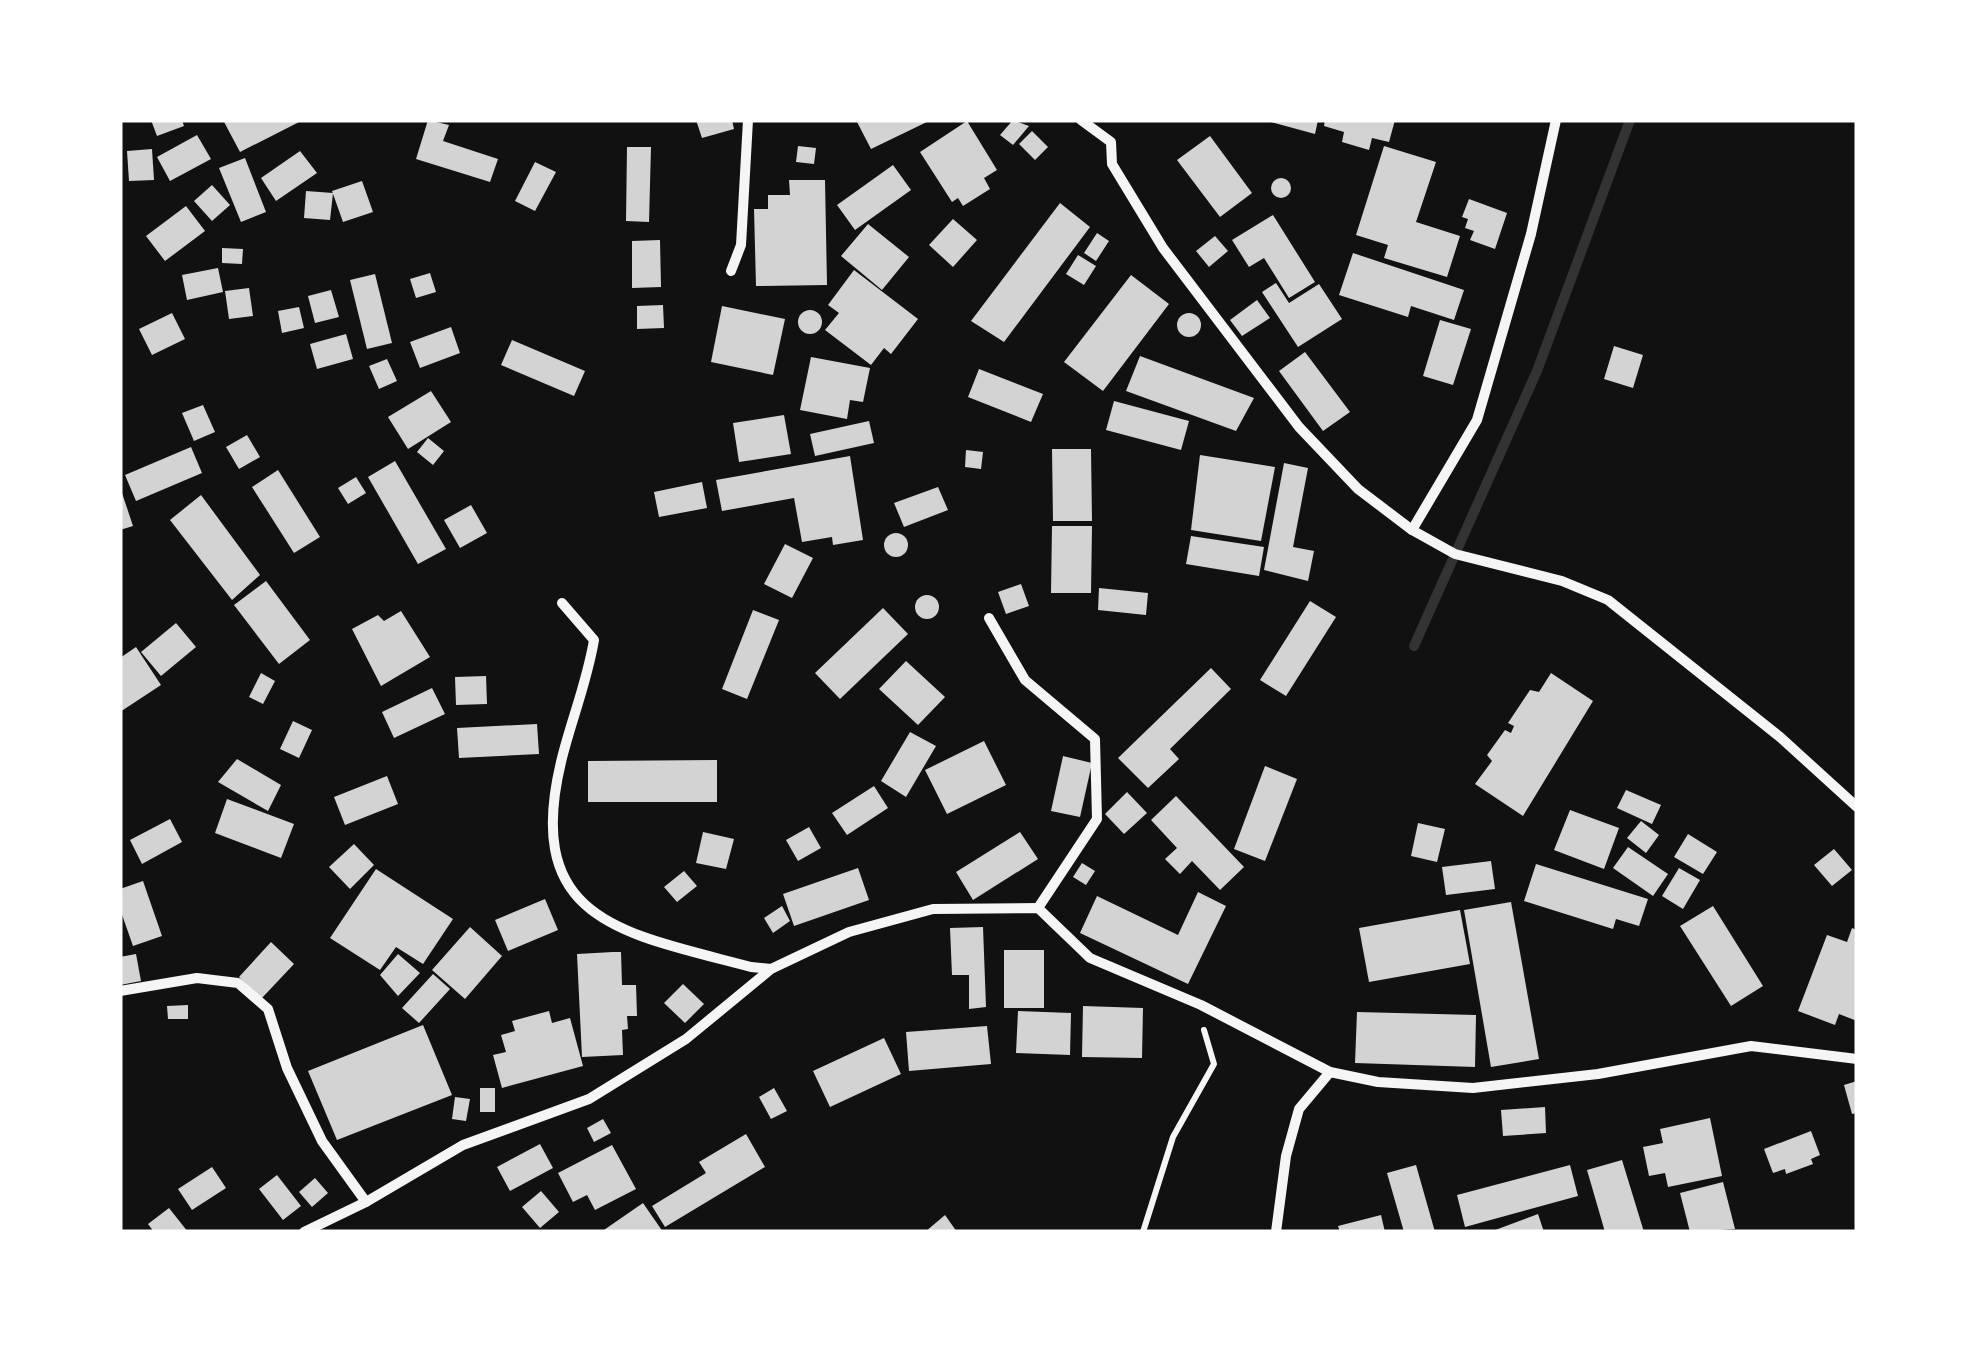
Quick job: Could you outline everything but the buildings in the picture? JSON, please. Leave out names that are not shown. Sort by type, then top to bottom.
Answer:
[{"type":"street","points":[[731,271],[741,245],[748,120]]},
{"type":"street","points":[[1082,120],[1111,142],[1112,164],[1163,248],[1299,427],[1358,489],[1412,530],[1455,554],[1562,580],[1608,600],[1780,737],[1857,807]]},
{"type":"street","points":[[1412,530],[1478,420],[1531,234],[1556,120]]},
{"type":"street","points":[[562,603],[594,640],[585,693],[562,755],[552,822],[555,858],[567,890],[617,928],[751,967],[772,969]]},
{"type":"street","points":[[989,618],[1025,680],[1095,739],[1096,819],[1038,908]]},
{"type":"street","points":[[304,1232],[366,1202],[464,1145],[589,1099],[686,1039],[772,969],[849,932],[933,908],[1038,908],[1090,958],[1201,1005],[1330,1072],[1378,1082],[1473,1088],[1598,1074],[1751,1046],[1857,1059]]},
{"type":"street","points":[[120,992],[197,978],[238,983],[268,1009],[287,1068],[322,1141],[366,1202]]},
{"type":"street","points":[[1276,1232],[1286,1156],[1299,1109],[1330,1072]]},
{"type":"path","points":[[1143,1232],[1174,1137],[1214,1064],[1201,1005]]},
{"type":"waterway","points":[[1414,646],[1537,371],[1630,120]]}]
